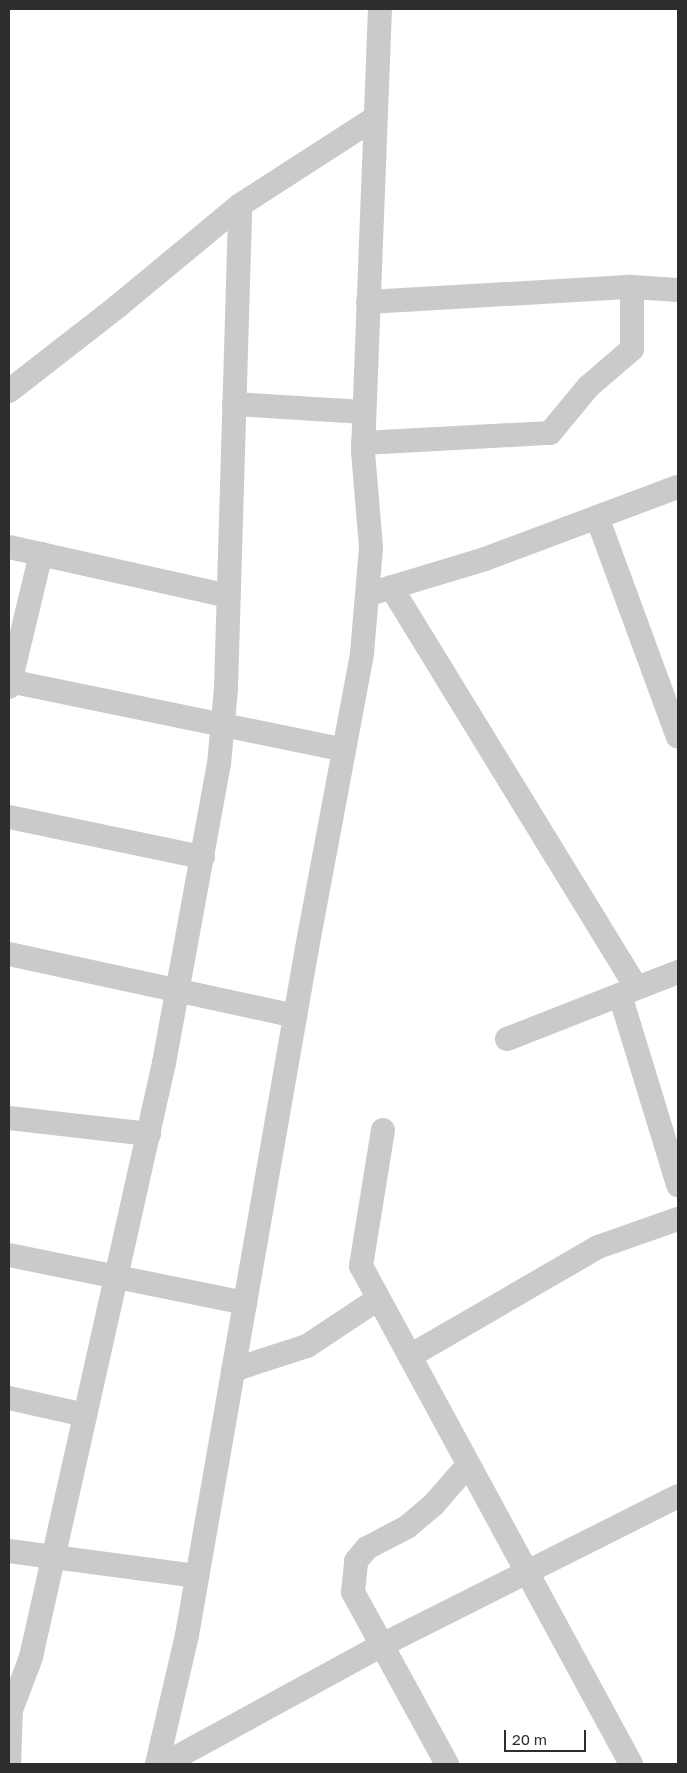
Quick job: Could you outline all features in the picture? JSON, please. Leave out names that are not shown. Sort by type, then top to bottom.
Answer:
[{"type":"street","points":[[157,1764],[197,1576],[295,1016],[362,653],[371,547],[363,443],[380,9]]},
{"type":"street","points":[[9,391],[118,306],[240,205],[375,118]]},
{"type":"street","points":[[9,1764],[10,1710],[31,1657],[149,1134],[203,857],[223,724],[229,596],[240,205]]},
{"type":"street","points":[[368,302],[632,287],[678,290]]},
{"type":"street","points":[[363,443],[550,433],[588,387],[632,349],[632,287]]},
{"type":"street","points":[[234,404],[364,412]]},
{"type":"street","points":[[367,594],[485,559],[678,487]]},
{"type":"street","points":[[597,518],[678,737]]},
{"type":"street","points":[[9,547],[229,596]]},
{"type":"street","points":[[41,554],[9,683],[223,724],[344,750]]},
{"type":"street","points":[[391,587],[628,992],[678,1185]]},
{"type":"street","points":[[9,817],[203,857]]},
{"type":"street","points":[[9,954],[295,1016]]},
{"type":"street","points":[[507,1039],[678,972]]},
{"type":"street","points":[[9,1118],[149,1134]]},
{"type":"street","points":[[383,1130],[361,1266],[630,1764]]},
{"type":"street","points":[[410,1356],[598,1247],[678,1219]]},
{"type":"street","points":[[9,1255],[116,1279],[245,1302]]},
{"type":"street","points":[[233,1370],[307,1346],[378,1298]]},
{"type":"street","points":[[9,1398],[85,1416]]},
{"type":"street","points":[[448,1764],[353,1592],[356,1561],[367,1548],[408,1527],[421,1516],[468,1465]]},
{"type":"street","points":[[164,1764],[382,1645],[678,1496]]},
{"type":"street","points":[[9,1551],[53,1559],[197,1576]]}]
